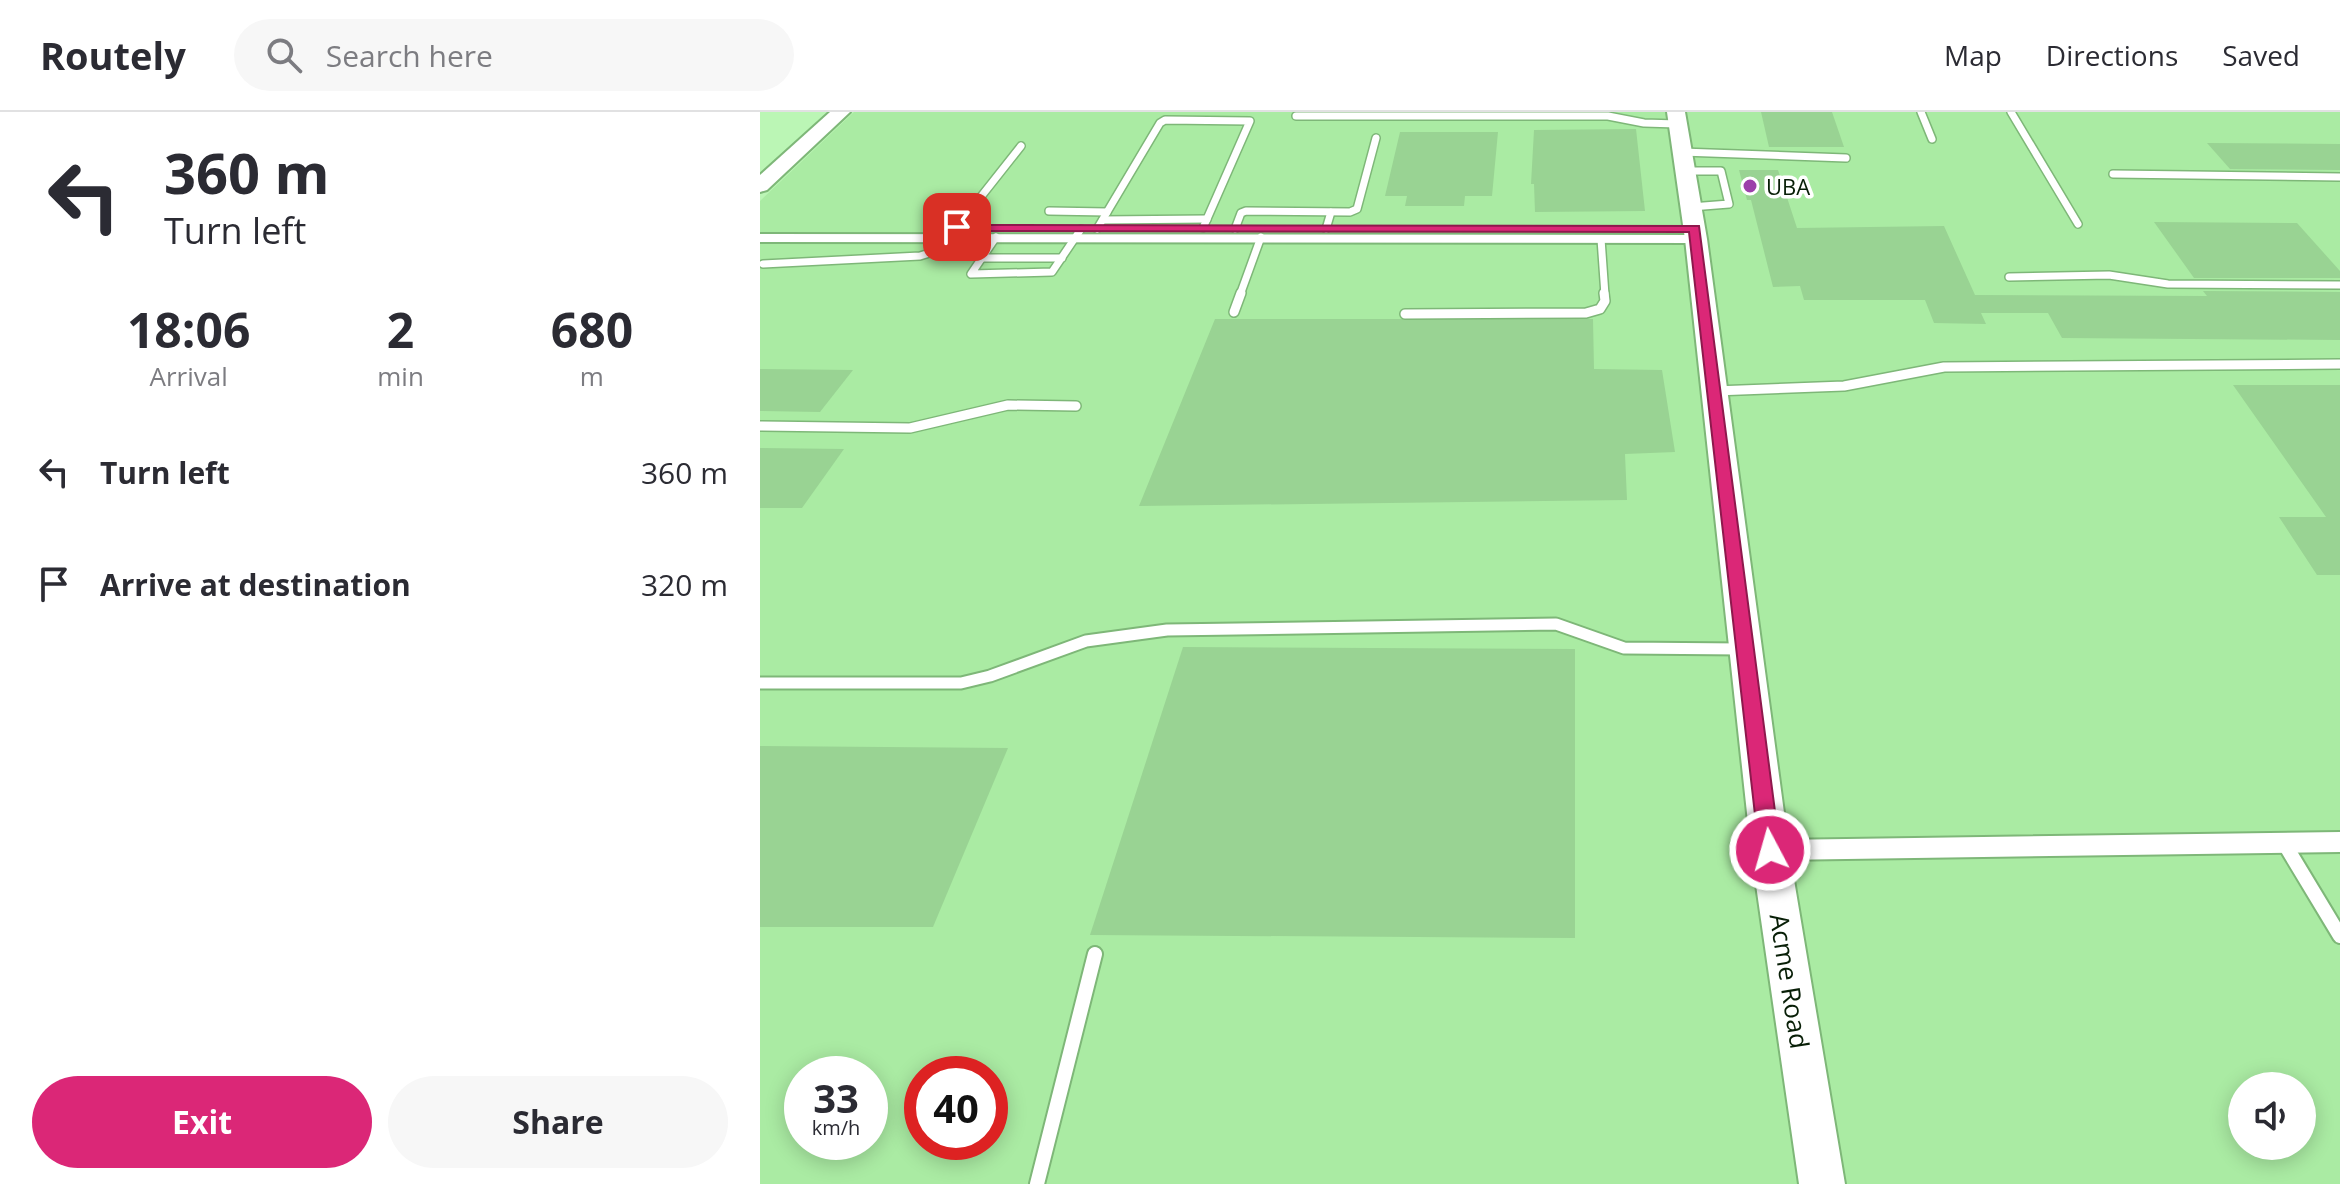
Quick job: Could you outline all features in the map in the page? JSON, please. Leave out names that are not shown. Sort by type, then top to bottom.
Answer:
[{"type":"street","points":[[760,167],[823,112]]},
{"type":"street","points":[[760,186],[841,112]]},
{"type":"street","name":"Acme Road","points":[[1680,140],[1694,225],[1770,850],[1822,1184]]},
{"type":"street","points":[[760,238],[1093,225],[1205,224],[1235,229],[1326,229],[1601,239],[1694,225]]},
{"type":"street","points":[[760,228],[955,232],[996,237],[1093,225],[1261,237],[1494,234],[1694,225]]},
{"type":"street","points":[[1770,850],[2340,842]]},
{"type":"lane","points":[[1921,112],[1932,139]]},
{"type":"lane","points":[[2011,112],[2078,224]]},
{"type":"lane","points":[[1296,116],[1628,116],[1680,140],[1846,158]]},
{"type":"lane","points":[[996,237],[971,274],[1048,273],[1055,270],[1093,225],[1160,123],[1180,120],[1250,121],[1205,224]]},
{"type":"lane","points":[[1235,229],[1241,213],[1246,211],[1331,212],[1357,209],[1376,138]]},
{"type":"lane","points":[[763,264],[920,256],[938,252],[1021,146]]},
{"type":"lane","points":[[2113,174],[2340,177]]},
{"type":"lane","points":[[1049,211],[1093,225]]},
{"type":"lane","points":[[1326,229],[1331,212]]},
{"type":"lane","points":[[1234,312],[1261,237]]},
{"type":"lane","points":[[1405,314],[1552,314],[1586,313],[1600,309],[1605,301],[1601,239]]},
{"type":"lane","points":[[981,258],[1062,258]]},
{"type":"lane","points":[[2009,277],[2109,275],[2168,284],[2340,285]]},
{"type":"lane","points":[[1714,391],[1844,386],[1944,367],[2340,364]]},
{"type":"lane","points":[[760,426],[910,428],[1008,405],[1076,406]]},
{"type":"lane","points":[[760,683],[961,683],[984,679],[1085,641],[1167,630],[1556,624],[1571,626],[1609,645],[1624,648],[1747,649]]},
{"type":"lane","points":[[2284,843],[2340,936]]},
{"type":"lane","points":[[1037,1184],[1095,954]]},
{"type":"shaded area","points":[[854,112],[2340,112],[2340,1184],[760,1184],[760,201]]},
{"type":"building","points":[[1761,112],[1832,112],[1844,147],[1769,147]]},
{"type":"building","points":[[1636,129],[1645,211],[1535,212],[1534,184],[1531,184],[1534,130]]},
{"type":"building","points":[[1400,132],[1498,132],[1492,196],[1465,196],[1464,206],[1405,206],[1407,196],[1385,196]]},
{"type":"building","points":[[2207,143],[2340,144],[2340,170],[2230,169]]},
{"type":"building","points":[[1739,170],[1778,170],[1797,228],[1944,226],[1975,295],[2207,296],[2203,291],[2340,292],[2340,340],[2062,338],[2048,313],[1981,313],[1986,324],[1934,323],[1925,300],[1804,300],[1800,286],[1773,287],[1751,200],[1747,200]]},
{"type":"building","points":[[2154,222],[2297,223],[2340,271],[2340,278],[2194,278]]},
{"type":"building","points":[[1215,319],[1593,319],[1594,369],[1662,370],[1675,452],[1625,454],[1627,500],[1139,506]]},
{"type":"building","points":[[760,369],[853,370],[820,412],[760,411]]},
{"type":"building","points":[[2233,385],[2340,385],[2340,575],[2317,575],[2279,517],[2326,517]]},
{"type":"building","points":[[760,448],[844,449],[802,508],[760,508]]},
{"type":"building","points":[[1183,647],[1575,649],[1575,938],[1090,935]]},
{"type":"building","points":[[760,746],[1008,748],[933,927],[760,927]]},
{"type":"place","name":"UBA","points":[[1750,186]]},
{"type":"route","points":[[957,227],[1695,229],[1770,850]]}]
